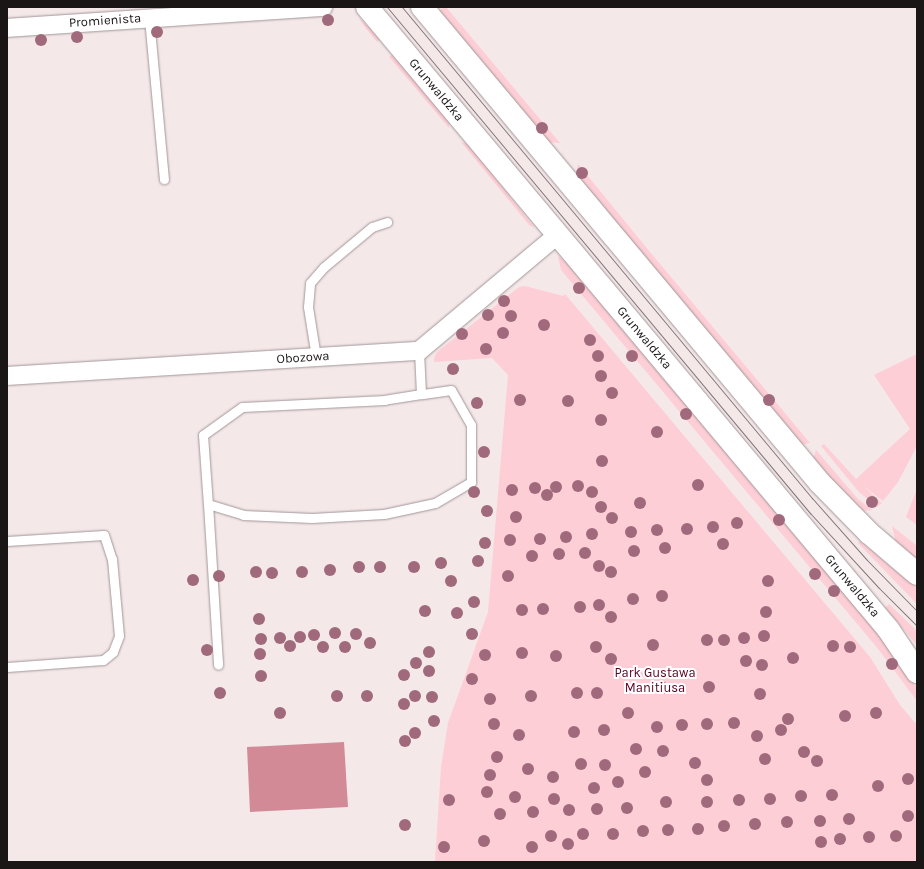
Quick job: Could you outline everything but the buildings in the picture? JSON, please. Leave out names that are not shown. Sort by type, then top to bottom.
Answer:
[{"type":"street","name":"Promienista","points":[[7,28],[323,7]]},
{"type":"street","name":"Grunwaldzka","points":[[367,7],[888,629],[917,672]]},
{"type":"street","points":[[422,7],[820,483],[869,533],[917,574]]},
{"type":"street","points":[[419,351],[557,235]]},
{"type":"street","name":"Obozowa","points":[[7,376],[419,351]]},
{"type":"lane","points":[[149,18],[164,179]]},
{"type":"lane","points":[[316,358],[308,308],[310,283],[324,267],[372,227],[387,222]]},
{"type":"lane","points":[[419,351],[421,394]]},
{"type":"lane","points":[[208,504],[243,515],[312,518],[384,514],[435,503],[471,482],[471,425],[451,390],[385,400],[242,407],[203,435],[218,665]]},
{"type":"lane","points":[[7,541],[104,535],[112,558],[119,636],[113,652],[104,660],[7,667]]},
{"type":"green space","points":[[446,7],[560,143],[547,142],[438,12]]},
{"type":"green space","points":[[359,18],[381,39],[377,42]]},
{"type":"green space","points":[[393,54],[449,120],[449,128],[389,57]]},
{"type":"green space","points":[[461,142],[468,144],[535,228],[529,225]]},
{"type":"green space","points":[[578,164],[810,443],[801,445],[576,176]]},
{"type":"green space","points":[[558,256],[568,263],[889,646],[902,670],[917,688],[917,701],[879,650],[561,270]]},
{"type":"green space","name":"Park Gustawa Manitiusa","points":[[525,286],[563,296],[565,294],[870,657],[900,705],[917,725],[917,862],[435,862],[441,767],[448,723],[488,612],[508,375],[492,358],[434,362],[434,358],[437,352],[519,287]]},
{"type":"green space","points":[[917,354],[917,446],[898,482],[883,501],[862,485],[882,503],[877,507],[859,492],[821,446],[824,444],[856,479],[910,429],[874,375]]},
{"type":"green space","points":[[816,450],[858,499],[872,510],[862,511],[813,460]]},
{"type":"green space","points":[[917,489],[917,525],[906,517]]},
{"type":"green space","points":[[892,526],[917,546],[917,561],[896,543]]},
{"type":"green space","points":[[860,541],[917,588],[917,604],[858,543]]},
{"type":"green space","points":[[889,604],[917,631],[917,645],[885,608]]},
{"type":"shaded area","points":[[344,742],[348,807],[250,812],[247,747]]},
{"type":"tram line","points":[[387,7],[810,513],[879,588],[917,626]]},
{"type":"tram line","points":[[402,7],[812,498],[867,560],[917,611]]}]
